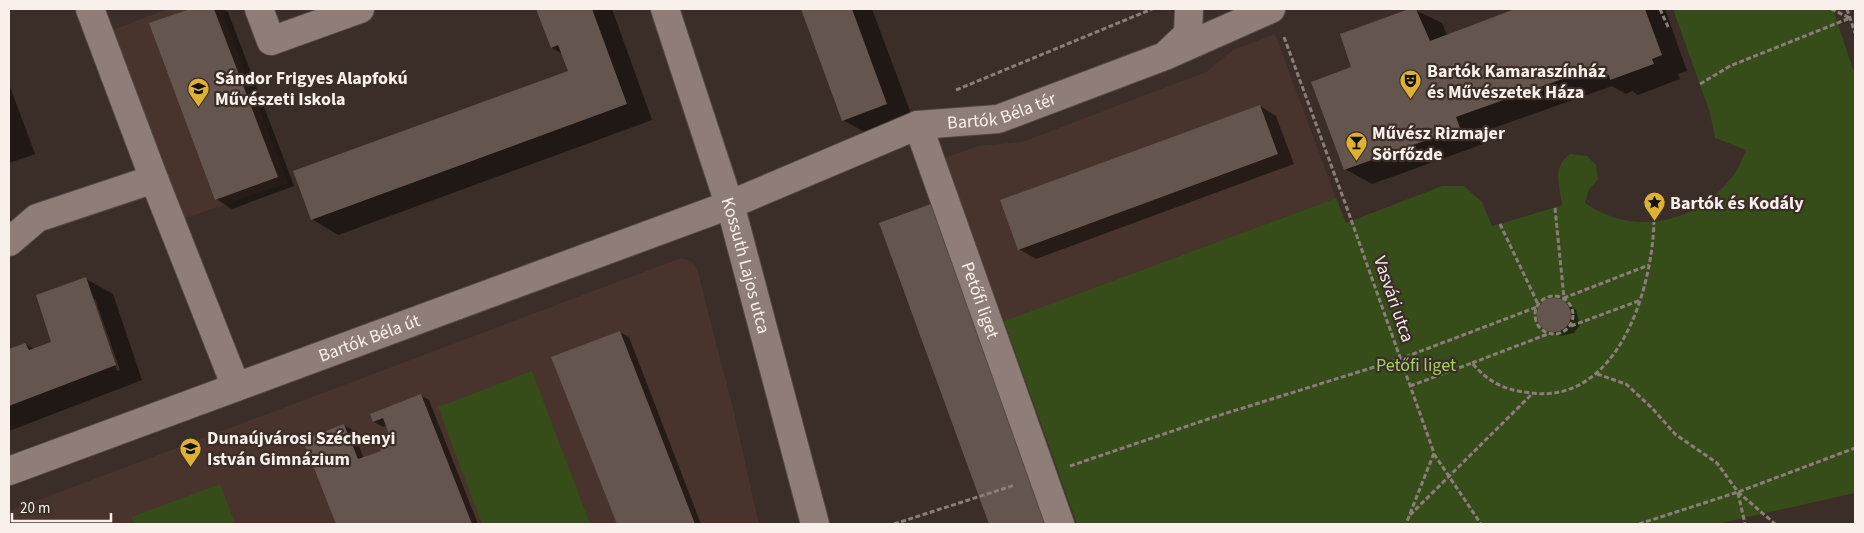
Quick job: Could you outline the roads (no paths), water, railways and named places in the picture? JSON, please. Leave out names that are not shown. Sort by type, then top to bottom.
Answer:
[{"type":"street","points":[[90,9],[154,179],[236,387]]},
{"type":"street","points":[[259,9],[271,41],[360,9]]},
{"type":"street","name":"Kossuth Lajos utca","points":[[665,9],[729,205],[815,524]]},
{"type":"street","points":[[1165,56],[1188,34],[1189,9]]},
{"type":"street","name":"Bartók Béla tér","points":[[729,205],[918,125],[998,119],[1165,56],[1271,9]]},
{"type":"street","name":"Petőfi liget","points":[[918,125],[1060,524]]},
{"type":"street","points":[[9,242],[37,218],[154,179]]},
{"type":"street","name":"Bartók Béla út","points":[[9,471],[729,205]]},
{"type":"place","name":"Bartók Kamaraszínház és Művészetek Háza","points":[[1411,100]]},
{"type":"place","name":"Sándor Frigyes Alapfokú Művészeti Iskola","points":[[199,107]]},
{"type":"place","name":"Művész Rizmajer Sörfőzde","points":[[1356,162]]},
{"type":"place","name":"Bartók és Kodály","points":[[1654,222]]},
{"type":"place","name":"Dunaújvárosi Széchenyi István Gimnázium","points":[[191,467]]}]
